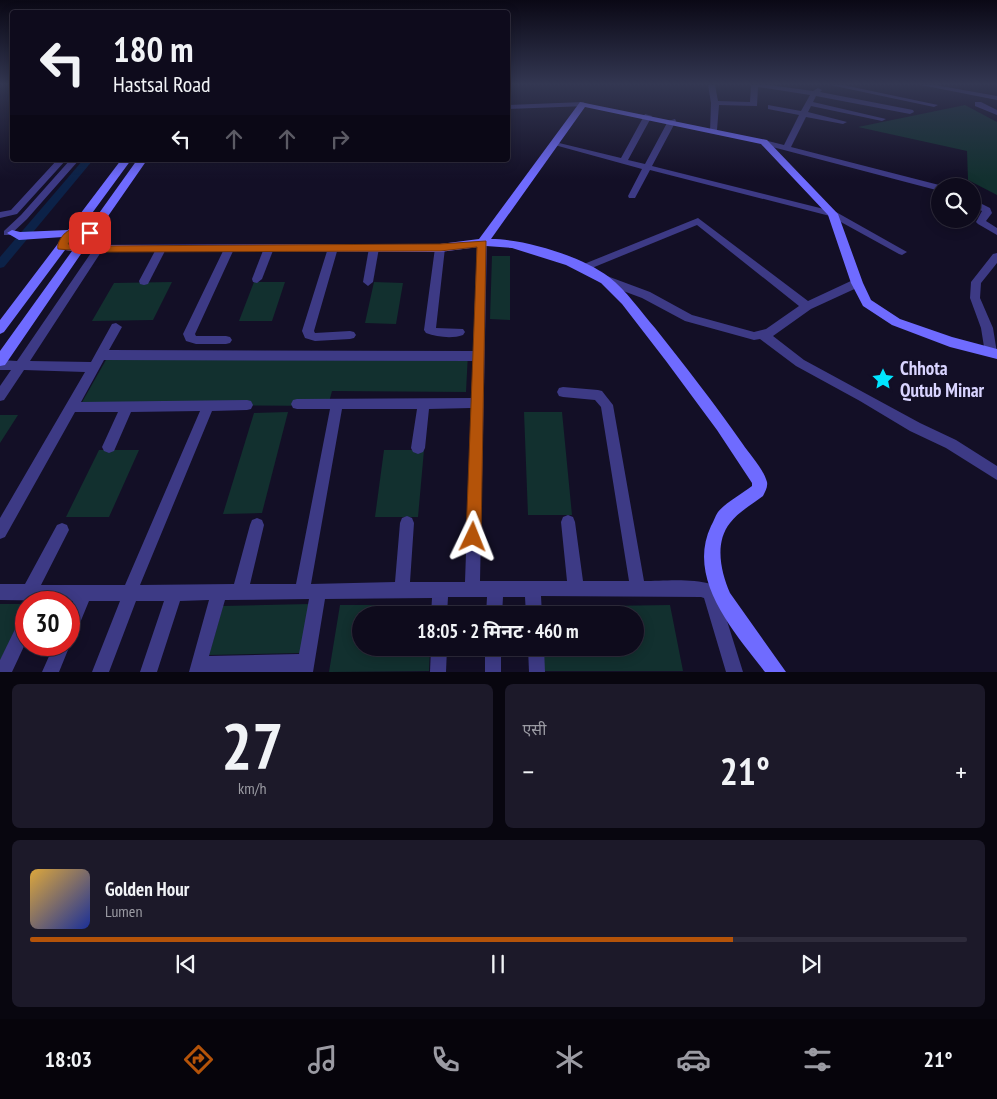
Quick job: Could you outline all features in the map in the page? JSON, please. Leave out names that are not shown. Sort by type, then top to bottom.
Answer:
[{"type":"street","points":[[472,590],[482,243],[574,116]]},
{"type":"street","points":[[623,161],[648,116]]},
{"type":"street","points":[[650,116],[787,147],[931,186]]},
{"type":"street","points":[[712,130],[713,116]]},
{"type":"street","points":[[787,147],[802,116]]},
{"type":"street","points":[[815,116],[843,122]]},
{"type":"street","points":[[869,116],[882,119]]},
{"type":"street","points":[[632,196],[672,121]]},
{"type":"street","points":[[764,142],[832,214],[857,283],[867,303],[884,316],[950,342],[994,354]]},
{"type":"street","points":[[555,144],[832,214],[902,252]]},
{"type":"street","points":[[0,215],[14,212],[60,162]]},
{"type":"street","points":[[13,233],[24,217],[73,162]]},
{"type":"street","points":[[0,329],[124,162]]},
{"type":"street","points":[[0,361],[141,162]]},
{"type":"street","points":[[981,207],[987,210],[981,223],[997,232]]},
{"type":"street","points":[[583,268],[694,221],[698,221],[807,306]]},
{"type":"street","points":[[13,233],[90,233]]},
{"type":"street","points":[[61,246],[98,249],[229,249],[440,248],[482,243],[502,244],[542,253],[583,268],[604,279],[646,295],[689,318],[744,334],[763,335],[769,333],[807,306],[857,283]]},
{"type":"street","points":[[257,279],[269,248]]},
{"type":"street","points":[[333,248],[308,331],[309,335],[314,337],[350,335]]},
{"type":"street","points":[[368,282],[374,248]]},
{"type":"street","points":[[440,248],[430,330],[435,332],[459,332]]},
{"type":"street","points":[[0,396],[98,249]]},
{"type":"street","points":[[144,281],[161,249]]},
{"type":"street","points":[[226,340],[196,340],[190,338],[189,334],[229,249]]},
{"type":"street","points":[[994,354],[975,298],[976,282],[997,256]]},
{"type":"street","points":[[604,279],[620,294],[666,353],[738,449],[758,479],[760,484],[758,491],[724,517],[714,538],[713,573],[726,602],[777,672]]},
{"type":"street","points":[[0,532],[116,327]]},
{"type":"street","points":[[763,335],[800,363],[915,427],[951,444],[997,474]]},
{"type":"street","points":[[100,355],[479,356]]},
{"type":"street","points":[[0,365],[94,367]]},
{"type":"street","points":[[563,392],[598,395],[607,405],[638,588]]},
{"type":"street","points":[[418,448],[424,403]]},
{"type":"street","points":[[297,404],[477,403]]},
{"type":"street","points":[[219,593],[198,668],[305,667],[310,592],[337,404]]},
{"type":"street","points":[[71,407],[247,405]]},
{"type":"street","points":[[109,447],[127,406]]},
{"type":"street","points":[[100,672],[130,594],[208,406]]},
{"type":"street","points":[[568,522],[576,588]]},
{"type":"street","points":[[402,592],[408,523]]},
{"type":"street","points":[[240,593],[257,525]]},
{"type":"street","points":[[38,591],[62,530]]},
{"type":"street","points":[[80,593],[402,592],[638,588],[701,589],[718,595],[726,602]]},
{"type":"street","points":[[533,589],[534,606]]},
{"type":"street","points":[[494,606],[495,590]]},
{"type":"street","points":[[439,606],[440,591]]},
{"type":"street","points":[[710,591],[735,672]]},
{"type":"street","points":[[0,592],[15,594]]},
{"type":"street","points":[[80,603],[84,593]]},
{"type":"street","points":[[148,672],[174,594]]},
{"type":"street","points":[[3,672],[15,647]]},
{"type":"street","points":[[50,672],[57,656]]},
{"type":"street","points":[[438,672],[439,656]]},
{"type":"street","points":[[493,672],[494,656]]},
{"type":"street","points":[[536,656],[537,672]]},
{"type":"green space","points":[[910,116],[986,116],[997,122],[997,195],[981,187],[981,178],[968,178],[967,151],[858,127]]},
{"type":"green space","points":[[492,256],[510,256],[510,320],[490,319]]},
{"type":"green space","points":[[172,282],[153,320],[92,321],[114,283]]},
{"type":"green space","points":[[254,282],[285,282],[272,321],[239,321]]},
{"type":"green space","points":[[374,282],[403,283],[396,324],[365,323]]},
{"type":"green space","points":[[111,351],[468,353],[466,392],[332,391],[328,406],[81,404]]},
{"type":"green space","points":[[288,412],[262,513],[223,514],[254,413]]},
{"type":"green space","points":[[524,412],[562,412],[572,515],[528,515]]},
{"type":"green space","points":[[0,415],[18,415],[0,443]]},
{"type":"green space","points":[[99,450],[139,450],[109,517],[66,517]]},
{"type":"green space","points":[[384,450],[424,450],[418,517],[375,517]]},
{"type":"green space","points":[[0,604],[15,604],[15,630],[0,661]]},
{"type":"green space","points":[[310,604],[301,653],[209,655],[223,606]]},
{"type":"green space","points":[[340,605],[433,605],[352,606],[352,656],[430,656],[429,671],[329,672]]},
{"type":"green space","points":[[670,605],[683,671],[542,671],[541,656],[644,656],[644,606],[604,606]]},
{"type":"waterway","points":[[0,264],[86,162]]},
{"type":"place","name":"Chhota Qutub Minar","points":[[883,379]]},
{"type":"route","points":[[90,233],[70,233],[61,246],[98,249],[440,248],[482,243],[473,537]]}]
